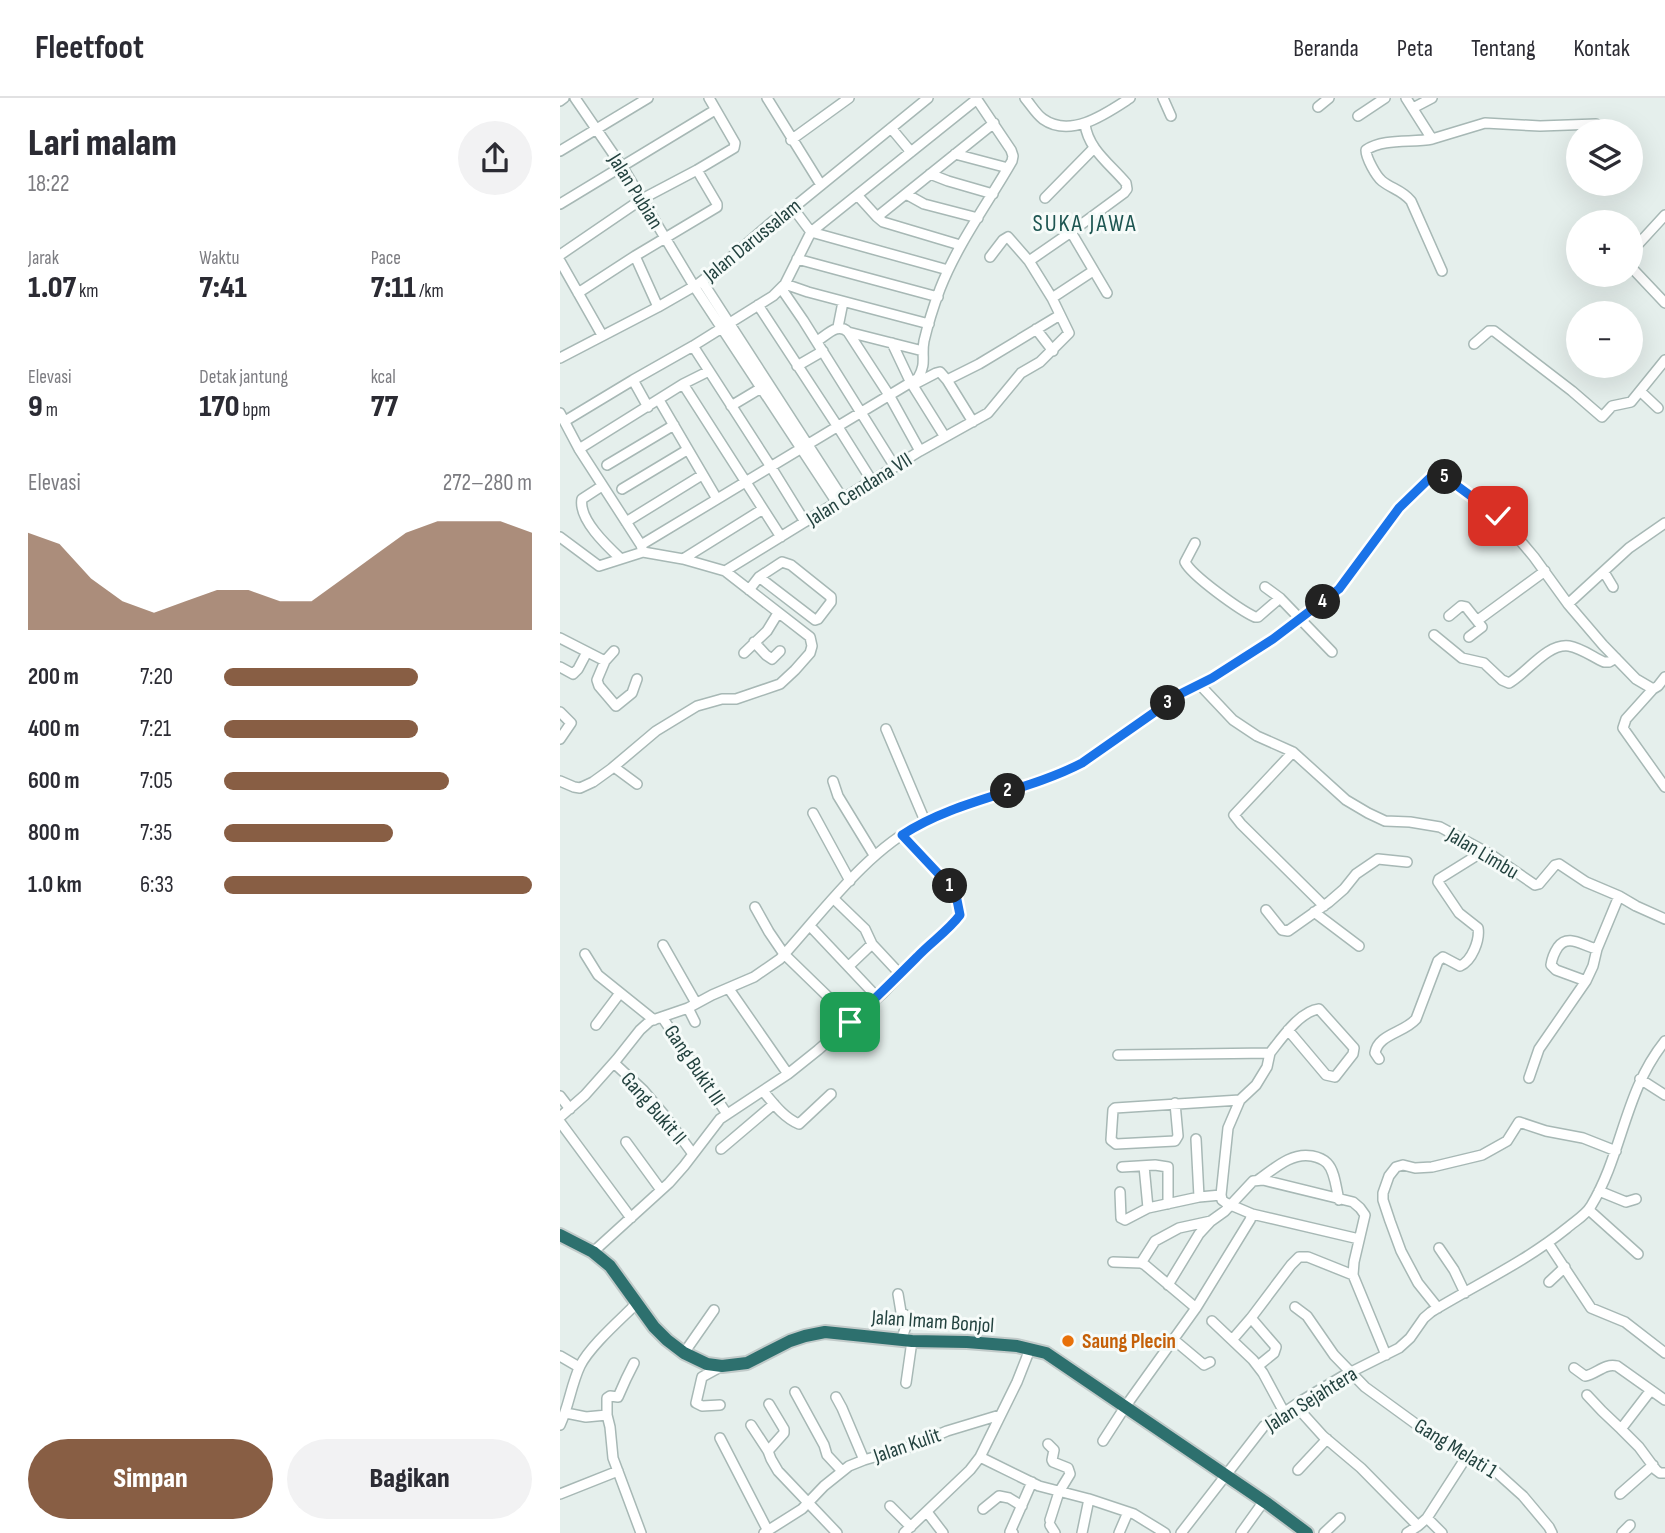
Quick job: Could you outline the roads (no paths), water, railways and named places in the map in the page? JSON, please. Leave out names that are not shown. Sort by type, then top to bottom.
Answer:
[{"type":"highway","points":[[560,1235],[593,1252],[610,1266],[636,1304],[667,1340],[684,1353],[707,1364],[722,1366]]},
{"type":"highway","name":"Jalan Imam Bonjol","points":[[722,1366],[747,1363],[790,1341],[825,1332],[906,1341],[1017,1346],[1046,1353],[1307,1533]]},
{"type":"street","name":"Jalan Pubian","points":[[575,98],[840,501]]},
{"type":"street","points":[[560,151],[648,98]]},
{"type":"street","points":[[560,255],[642,199],[726,154],[735,146],[709,98]]},
{"type":"street","points":[[767,98],[821,185]]},
{"type":"street","points":[[792,140],[849,98]]},
{"type":"street","name":"Jalan Darussalam","points":[[560,358],[698,283],[928,98]]},
{"type":"street","points":[[560,781],[580,788],[593,782],[656,732],[697,706],[722,699],[736,699],[780,684],[810,653],[812,646],[810,637],[725,570],[642,548],[579,449],[562,417],[693,346],[773,296],[783,286],[811,232],[977,98],[1013,156],[1013,161],[948,270],[929,324],[922,371],[912,383]]},
{"type":"street","points":[[1025,98],[1044,119],[1055,125],[1085,124],[1130,98]]},
{"type":"street","points":[[1163,98],[1171,116]]},
{"type":"street","points":[[1318,107],[1329,98]]},
{"type":"street","points":[[1359,116],[1385,98]]},
{"type":"street","points":[[1406,98],[1432,139]]},
{"type":"street","points":[[1413,108],[1432,98]]},
{"type":"street","points":[[560,204],[715,110]]},
{"type":"street","points":[[877,218],[994,123]]},
{"type":"street","points":[[1443,271],[1411,201],[1404,193],[1381,180],[1366,155],[1366,150],[1390,143],[1432,139],[1485,123],[1566,125]]},
{"type":"street","points":[[1029,261],[1127,189],[1126,183],[1094,148],[1086,134],[1085,124]]},
{"type":"street","points":[[891,128],[911,152]]},
{"type":"street","points":[[1045,198],[1094,148]]},
{"type":"street","points":[[955,154],[1008,168]]},
{"type":"street","points":[[578,293],[664,237],[718,206],[697,170]]},
{"type":"street","points":[[930,174],[993,194]]},
{"type":"street","points":[[906,194],[924,204],[978,218]]},
{"type":"street","points":[[858,196],[883,222],[961,245]]},
{"type":"street","points":[[793,208],[811,232],[948,270]]},
{"type":"street","points":[[1643,239],[1665,215]]},
{"type":"street","points":[[1071,232],[1107,293]]},
{"type":"street","points":[[990,257],[1007,237],[1029,261],[1052,298],[1069,333],[1053,351],[1036,329]]},
{"type":"street","points":[[635,256],[658,307]]},
{"type":"street","points":[[797,258],[938,297]]},
{"type":"street","points":[[560,261],[602,335]]},
{"type":"street","points":[[1052,298],[1093,271]]},
{"type":"street","points":[[1643,280],[1665,303]]},
{"type":"street","points":[[783,286],[929,324]]},
{"type":"street","points":[[783,286],[895,467]]},
{"type":"street","points":[[817,341],[838,327],[843,302]]},
{"type":"street","points":[[758,305],[872,481]]},
{"type":"street","points":[[947,380],[1060,315]]},
{"type":"street","points":[[838,327],[848,332],[889,395],[920,451]]},
{"type":"street","points":[[1474,344],[1489,331],[1494,331],[1602,417],[1612,406],[1631,402],[1665,360]]},
{"type":"street","points":[[848,332],[923,351]]},
{"type":"street","points":[[892,343],[912,383],[946,437]]},
{"type":"street","points":[[693,346],[805,522]]},
{"type":"street","points":[[797,366],[823,351]]},
{"type":"street","name":"Jalan Cendana VII","points":[[725,570],[988,412],[1021,373],[1053,351]]},
{"type":"street","points":[[579,449],[683,384],[709,371]]},
{"type":"street","points":[[560,537],[599,566],[621,559],[861,411],[936,373],[940,372],[947,380],[973,422]]},
{"type":"street","points":[[633,380],[648,407]]},
{"type":"street","points":[[683,384],[781,537]]},
{"type":"street","points":[[732,406],[765,386]]},
{"type":"street","points":[[1640,391],[1658,408]]},
{"type":"street","points":[[659,400],[717,499]]},
{"type":"street","points":[[607,465],[674,425]]},
{"type":"street","points":[[622,489],[687,450]]},
{"type":"street","points":[[631,1217],[560,1119],[614,1063],[640,1030],[658,1018],[692,1006],[761,972],[784,954],[874,855],[902,835],[925,821],[970,803],[1030,784],[1082,763],[1182,693],[1263,646],[1339,589],[1399,508],[1437,471],[1502,519],[1603,645],[1636,678],[1653,689]]},
{"type":"street","points":[[626,522],[702,475]]},
{"type":"street","points":[[602,486],[582,499],[581,508],[597,535],[621,559]]},
{"type":"street","points":[[683,559],[763,509]]},
{"type":"street","points":[[1568,604],[1629,548],[1665,523]]},
{"type":"street","points":[[1195,543],[1185,562],[1186,566],[1252,616],[1258,617],[1280,598]]},
{"type":"street","points":[[749,590],[759,577],[785,562],[831,597],[831,602],[818,620],[814,619],[759,577]]},
{"type":"street","points":[[1478,621],[1545,571]]},
{"type":"street","points":[[1604,572],[1613,587]]},
{"type":"street","points":[[1265,587],[1280,598],[1332,652]]},
{"type":"street","points":[[1449,616],[1462,606],[1466,607],[1482,629],[1469,637]]},
{"type":"street","points":[[744,653],[767,631],[778,613]]},
{"type":"street","points":[[1433,635],[1462,658],[1486,664],[1502,680],[1509,683],[1551,649],[1560,646],[1571,647],[1604,662],[1616,658]]},
{"type":"street","points":[[560,638],[605,661]]},
{"type":"street","points":[[754,642],[772,659],[780,651]]},
{"type":"street","points":[[614,650],[605,661],[597,680],[613,710],[632,693],[637,680]]},
{"type":"street","points":[[560,667],[573,674],[587,652]]},
{"type":"street","points":[[1665,677],[1626,719],[1623,728],[1665,786]]},
{"type":"street","name":"Jalan Limbu","points":[[1199,684],[1233,720],[1256,736],[1293,752],[1346,800],[1368,813],[1385,821],[1440,827],[1490,854],[1535,885],[1559,864],[1586,882],[1665,919]]},
{"type":"street","points":[[560,712],[570,723],[560,739]]},
{"type":"street","points":[[886,729],[925,821]]},
{"type":"street","points":[[1293,752],[1234,815],[1324,906]]},
{"type":"street","points":[[614,767],[637,784]]},
{"type":"street","points":[[833,781],[838,796],[874,855]]},
{"type":"street","points":[[813,813],[850,881]]},
{"type":"street","points":[[593,1252],[662,1189],[684,1166],[710,1130],[727,1114],[788,1074],[852,1020],[960,915],[956,895],[949,885],[902,835]]},
{"type":"street","points":[[1379,1059],[1375,1054],[1381,1040],[1409,1026],[1416,1019],[1438,961],[1443,957],[1460,966],[1469,960],[1479,937],[1479,928],[1459,913],[1438,881],[1483,851]]},
{"type":"street","points":[[1266,910],[1285,932],[1324,906],[1344,889],[1356,874],[1378,859],[1407,862]]},
{"type":"street","points":[[1529,1078],[1539,1049],[1586,981],[1619,896]]},
{"type":"street","points":[[834,899],[865,929],[872,944],[900,974]]},
{"type":"street","points":[[755,907],[784,954],[852,1020]]},
{"type":"street","points":[[1314,912],[1359,946]]},
{"type":"street","points":[[810,926],[877,998]]},
{"type":"street","points":[[1586,981],[1556,970],[1551,965],[1552,958],[1559,944],[1564,941],[1571,940],[1597,949]]},
{"type":"street","points":[[849,966],[872,944]]},
{"type":"street","points":[[663,945],[692,1006],[695,1022]]},
{"type":"street","name":"Gang Bukit III","points":[[585,954],[598,975],[658,1018],[727,1114]]},
{"type":"street","points":[[729,989],[788,1074]]},
{"type":"street","points":[[596,1025],[620,993]]},
{"type":"street","points":[[1288,1030],[1330,1077],[1335,1077],[1353,1054],[1354,1048],[1319,1009],[1311,1010],[1288,1030],[1270,1054],[1267,1068],[1256,1085],[1240,1100],[1228,1128],[1222,1200],[1252,1214],[1359,1239]]},
{"type":"street","points":[[1639,1254],[1589,1210],[1616,1151],[1640,1079],[1663,1047]]},
{"type":"street","points":[[1118,1055],[1270,1054]]},
{"type":"street","name":"Gang Bukit II","points":[[614,1063],[643,1090],[693,1154]]},
{"type":"street","points":[[1640,1079],[1665,1095]]},
{"type":"street","points":[[763,1091],[793,1122],[799,1124],[831,1094]]},
{"type":"street","points":[[560,1096],[570,1109]]},
{"type":"street","points":[[1175,1103],[1178,1136],[1175,1141],[1116,1144],[1111,1140],[1115,1108],[1175,1103],[1240,1100]]},
{"type":"street","points":[[721,1149],[774,1104]]},
{"type":"street","points":[[1438,1308],[1418,1283],[1401,1251],[1383,1200],[1388,1176],[1395,1167],[1432,1167],[1482,1155],[1507,1141],[1520,1122],[1546,1131],[1583,1138],[1616,1151]]},
{"type":"street","points":[[1196,1139],[1199,1197]]},
{"type":"street","points":[[626,1142],[662,1189]]},
{"type":"street","points":[[1168,1284],[1199,1234],[1211,1221],[1230,1206],[1253,1181],[1293,1157],[1305,1155],[1326,1162],[1331,1170],[1339,1200]]},
{"type":"street","points":[[1144,1166],[1148,1208]]},
{"type":"street","points":[[1122,1167],[1168,1167],[1168,1204]]},
{"type":"street","points":[[1258,1180],[1353,1202],[1360,1208],[1365,1215],[1353,1275],[1386,1355]]},
{"type":"street","points":[[1599,1191],[1626,1202],[1636,1199]]},
{"type":"street","points":[[1120,1192],[1123,1220],[1148,1208],[1221,1195]]},
{"type":"street","name":"Jalan Sejahtera","points":[[1181,1533],[1264,1426],[1350,1373],[1399,1348],[1424,1318],[1548,1243],[1589,1210]]},
{"type":"street","points":[[1103,1441],[1196,1308],[1246,1229],[1252,1214]]},
{"type":"street","points":[[1141,1263],[1155,1241],[1179,1228],[1211,1221]]},
{"type":"street","points":[[1548,1243],[1591,1308],[1625,1322],[1665,1353]]},
{"type":"street","points":[[1439,1248],[1465,1293]]},
{"type":"street","points":[[1232,1340],[1299,1257],[1308,1257],[1353,1275]]},
{"type":"street","points":[[1113,1262],[1141,1263],[1196,1308]]},
{"type":"street","points":[[1549,1282],[1565,1267]]},
{"type":"street","points":[[898,1294],[901,1312],[908,1317],[906,1382]]},
{"type":"street","points":[[560,1424],[578,1372],[595,1346],[636,1304]]},
{"type":"street","name":"Gang Melati 1","points":[[1295,1307],[1307,1316],[1350,1373],[1442,1443],[1493,1469],[1523,1496],[1550,1530]]},
{"type":"street","points":[[684,1353],[714,1310]]},
{"type":"street","points":[[1251,1318],[1276,1347],[1274,1353],[1258,1366]]},
{"type":"street","points":[[1212,1321],[1258,1366],[1284,1412]]},
{"type":"street","points":[[1173,1339],[1204,1365],[1210,1362]]},
{"type":"street","points":[[890,1506],[907,1530],[970,1470],[980,1457],[1030,1349]]},
{"type":"street","points":[[560,1356],[578,1372]]},
{"type":"street","points":[[634,1363],[620,1394],[607,1398],[607,1415],[613,1458],[641,1533]]},
{"type":"street","points":[[1574,1368],[1585,1376],[1590,1376],[1611,1364],[1617,1366],[1665,1400]]},
{"type":"street","points":[[720,1405],[702,1406],[696,1402],[702,1377],[722,1366]]},
{"type":"street","points":[[1621,1429],[1651,1390]]},
{"type":"street","points":[[795,1392],[827,1455],[842,1471]]},
{"type":"street","points":[[1587,1395],[1639,1447],[1660,1473],[1665,1472]]},
{"type":"street","points":[[836,1397],[864,1460]]},
{"type":"street","points":[[768,1451],[784,1433],[769,1404]]},
{"type":"street","points":[[1295,1405],[1326,1439],[1361,1468],[1418,1527]]},
{"type":"street","points":[[566,1413],[607,1415]]},
{"type":"street","name":"Jalan Kulit","points":[[766,1532],[802,1509],[842,1471],[864,1460],[1000,1415]]},
{"type":"street","points":[[751,1425],[778,1471],[837,1533]]},
{"type":"street","points":[[719,1438],[766,1532]]},
{"type":"street","points":[[1298,1470],[1326,1439]]},
{"type":"street","points":[[1048,1444],[1054,1450],[1053,1462],[1068,1468],[1070,1474],[1059,1492],[1051,1526]]},
{"type":"street","points":[[1407,1533],[1427,1518],[1467,1456]]},
{"type":"street","points":[[980,1457],[1032,1482],[1138,1516],[1165,1533]]},
{"type":"street","points":[[1620,1494],[1653,1465]]},
{"type":"street","points":[[560,1494],[618,1471]]},
{"type":"street","points":[[1011,1533],[1032,1482]]},
{"type":"street","points":[[983,1509],[999,1496],[1009,1498],[1022,1506]]},
{"type":"street","points":[[1082,1533],[1089,1499]]},
{"type":"street","points":[[1241,1533],[1264,1501]]},
{"type":"street","points":[[927,1512],[943,1533]]},
{"type":"street","points":[[1119,1533],[1128,1512]]},
{"type":"street","points":[[1324,1533],[1340,1518]]},
{"type":"street","points":[[1427,1518],[1442,1533]]},
{"type":"street","points":[[1622,1533],[1630,1525]]},
{"type":"street","points":[[1539,1533],[1550,1530]]},
{"type":"place","name":"Saung Plecin","points":[[1068,1341]]},
{"type":"district","name":"SUKA JAWA","points":[[1085,223]]}]
